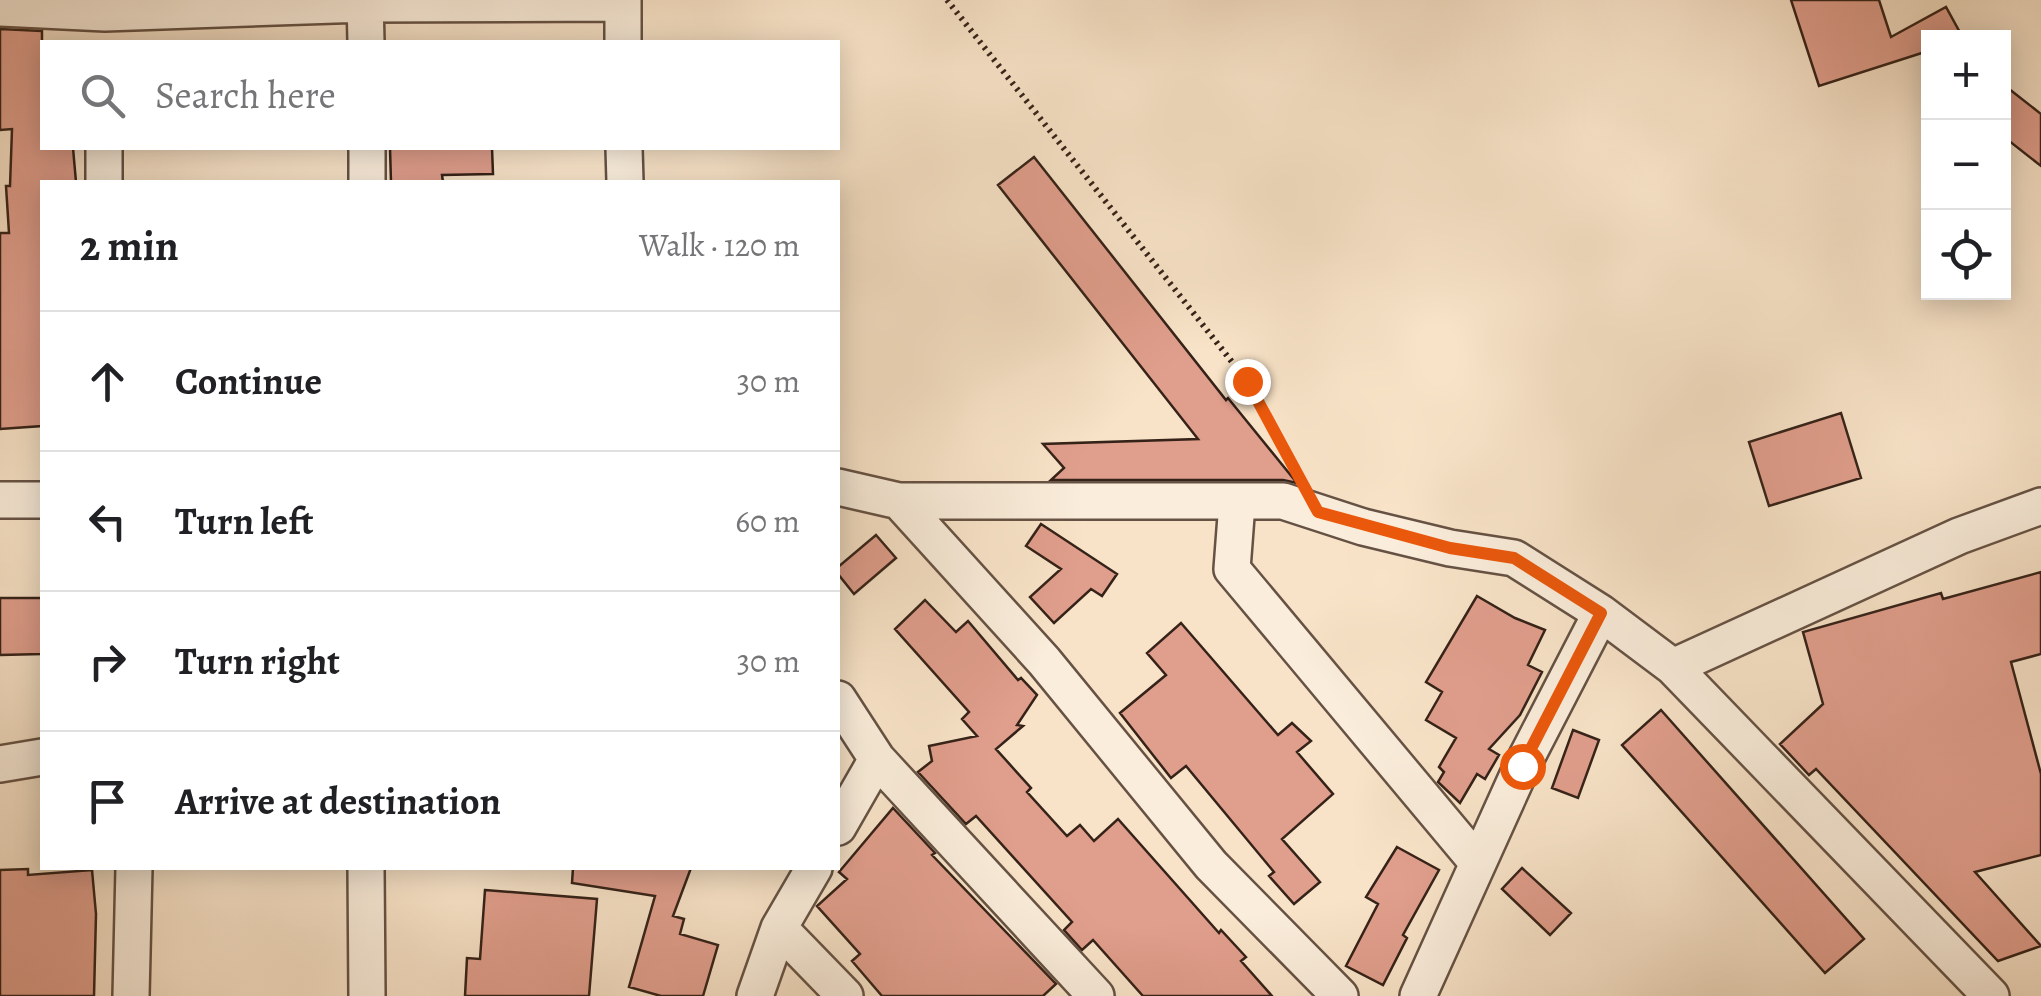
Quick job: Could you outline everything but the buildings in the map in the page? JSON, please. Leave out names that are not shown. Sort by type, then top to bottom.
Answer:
[{"type":"street","points":[[0,8],[105,18],[365,2],[623,1],[624,40]]},
{"type":"street","points":[[365,2],[366,40]]},
{"type":"street","points":[[104,150],[104,180]]},
{"type":"street","points":[[367,150],[367,180]]},
{"type":"street","points":[[624,150],[625,180]]},
{"type":"street","points":[[840,487],[899,501],[1283,501],[1450,548],[1514,558],[1601,613],[1673,667],[1991,996]]},
{"type":"street","points":[[0,500],[40,500]]},
{"type":"street","points":[[899,501],[1044,662],[1211,865],[1340,996]]},
{"type":"street","points":[[1236,503],[1232,568],[1477,862]]},
{"type":"street","points":[[1673,667],[1959,536],[2041,506]]},
{"type":"street","points":[[1418,996],[1522,766],[1601,613]]},
{"type":"street","points":[[840,702],[876,759],[1096,996]]},
{"type":"street","points":[[0,764],[40,757]]},
{"type":"street","points":[[840,823],[876,759]]},
{"type":"street","points":[[132,996],[134,870]]},
{"type":"street","points":[[366,870],[367,996]]},
{"type":"street","points":[[755,996],[779,928],[813,870]]},
{"type":"street","points":[[779,928],[845,996]]},
{"type":"path","points":[[947,0],[1247,381],[1318,512]]},
{"type":"route","points":[[1247,381],[1318,512],[1450,548],[1514,558],[1601,613],[1522,766]]}]
